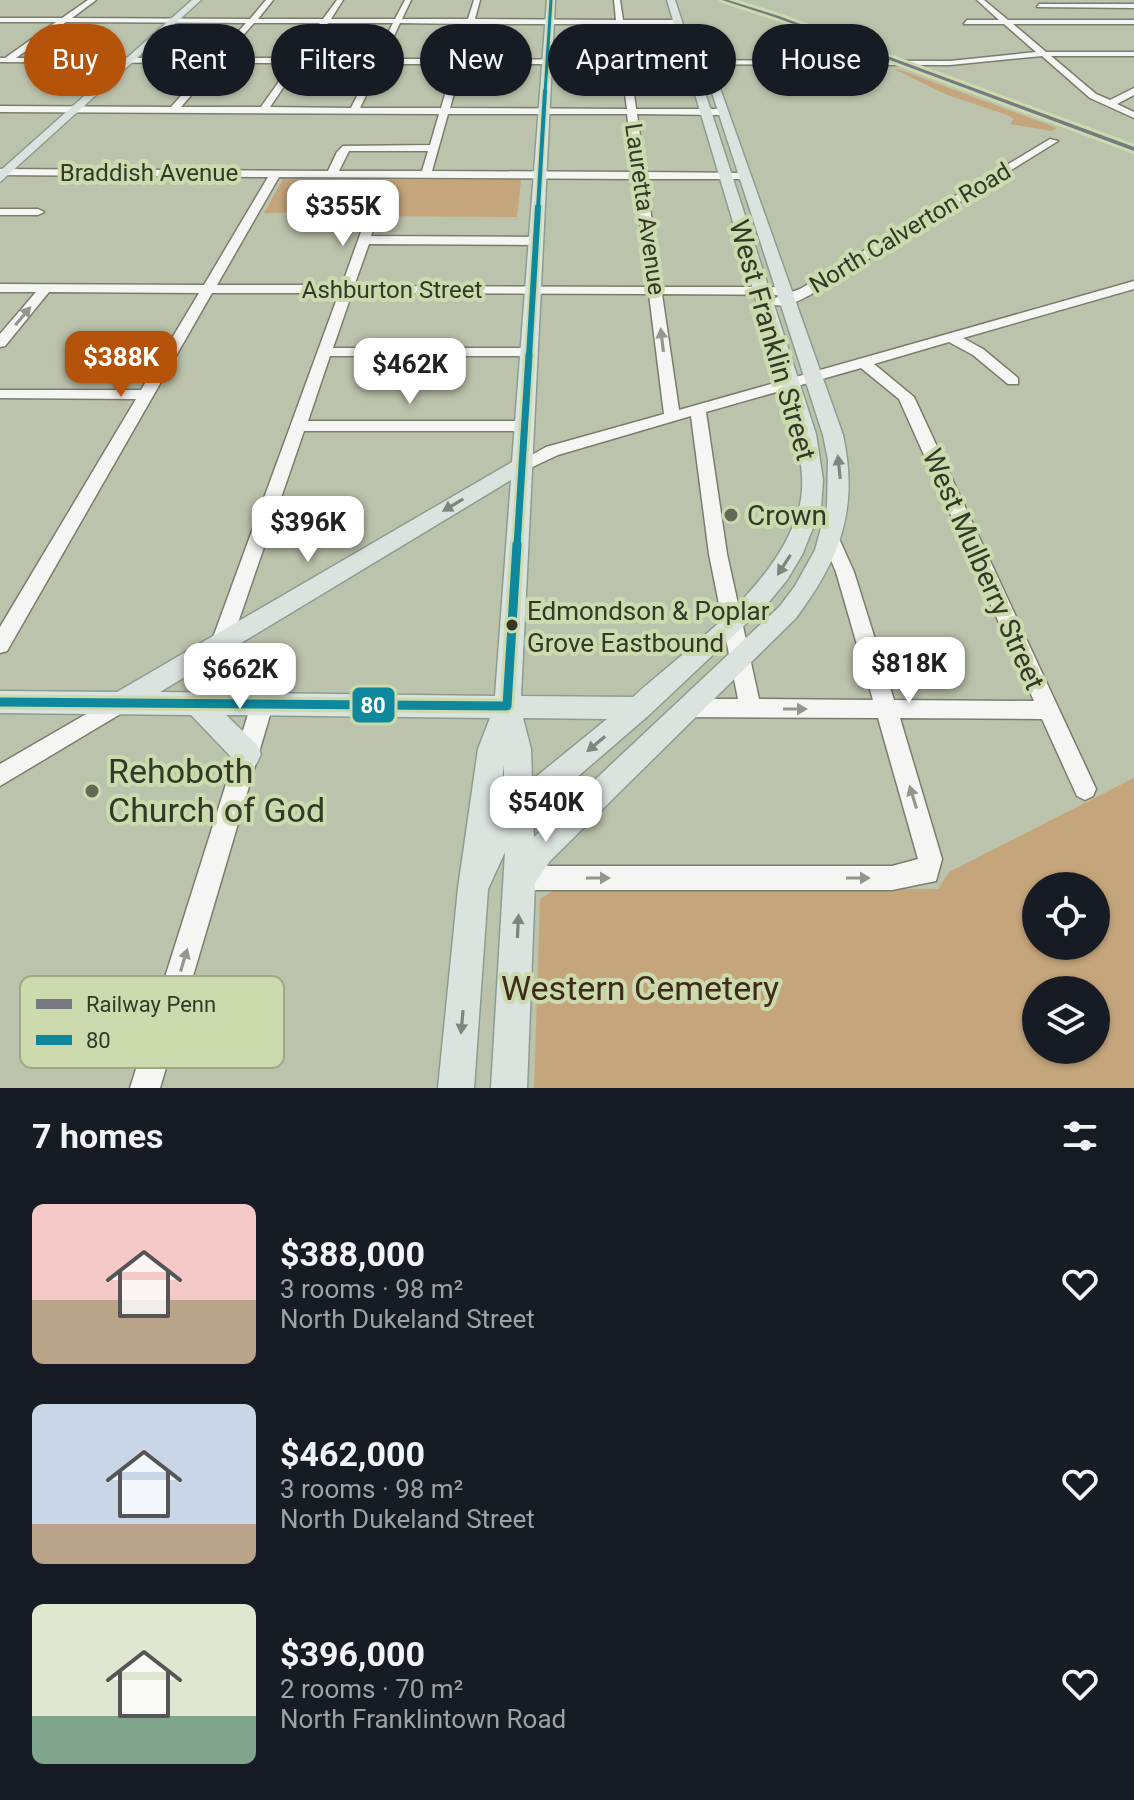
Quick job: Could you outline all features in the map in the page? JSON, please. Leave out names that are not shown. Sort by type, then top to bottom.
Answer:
[{"type":"main road","points":[[2,174],[197,0]]},
{"type":"main road","points":[[456,1088],[473,888],[492,749],[507,706],[522,426],[551,0]]},
{"type":"main road","name":"West Franklin Street","points":[[671,0],[678,22]]},
{"type":"main road","name":"West Franklin Street","points":[[473,888],[501,827],[639,708],[732,623],[779,574],[791,555],[810,508],[811,460],[701,96]]},
{"type":"main road","name":"West Franklin Street","points":[[520,878],[540,851],[788,612],[807,589],[839,515],[840,462],[717,96]]},
{"type":"main road","points":[[119,704],[520,466]]},
{"type":"main road","points":[[0,702],[639,708]]},
{"type":"main road","points":[[197,704],[247,754]]},
{"type":"main road","points":[[507,706],[517,749],[520,878],[509,1088]]},
{"type":"street","points":[[3,62],[93,0]]},
{"type":"street","points":[[248,24],[270,0]]},
{"type":"street","points":[[323,24],[340,0]]},
{"type":"street","points":[[398,22],[408,0]]},
{"type":"street","points":[[470,22],[477,0]]},
{"type":"street","name":"Lauretta Avenue","points":[[617,0],[620,22]]},
{"type":"street","points":[[980,0],[1093,96],[1134,115]]},
{"type":"street","points":[[1084,0],[1134,33]]},
{"type":"street","points":[[1039,6],[1134,6]]},
{"type":"street","points":[[0,20],[678,22]]},
{"type":"street","points":[[967,22],[1134,22]]},
{"type":"street","points":[[736,62],[950,63],[1044,53],[1134,54]]},
{"type":"street","points":[[3,62],[142,60]]},
{"type":"street","points":[[532,62],[547,62]]},
{"type":"street","points":[[1108,105],[1134,91]]},
{"type":"street","points":[[173,110],[185,96]]},
{"type":"street","points":[[264,110],[274,96]]},
{"type":"street","points":[[354,110],[361,96]]},
{"type":"street","points":[[426,174],[448,96]]},
{"type":"street","name":"Lauretta Avenue","points":[[630,96],[672,417]]},
{"type":"street","points":[[0,109],[722,112]]},
{"type":"street","name":"North Calverton Road","points":[[786,296],[1053,141]]},
{"type":"street","points":[[332,174],[347,148],[434,148]]},
{"type":"street","name":"Braddish Avenue","points":[[2,174],[744,176]]},
{"type":"street","points":[[0,645],[275,174]]},
{"type":"street","points":[[0,212],[38,212]]},
{"type":"street","points":[[221,643],[372,218]]},
{"type":"street","points":[[365,240],[535,241]]},
{"type":"street","points":[[520,466],[552,451],[1134,285]]},
{"type":"street","name":"Ashburton Street","points":[[0,288],[656,291],[786,296]]},
{"type":"street","points":[[0,343],[46,288]]},
{"type":"street","points":[[952,338],[978,352],[1013,381]]},
{"type":"street","points":[[325,352],[528,352]]},
{"type":"street","name":"West Mulberry Street","points":[[864,363],[906,397],[1085,789]]},
{"type":"street","points":[[0,394],[146,395]]},
{"type":"street","points":[[698,410],[718,554],[750,708]]},
{"type":"street","points":[[298,426],[522,426]]},
{"type":"street","points":[[520,878],[892,878],[927,872],[930,859],[927,846],[845,572],[831,539]]},
{"type":"street","points":[[0,776],[119,704]]},
{"type":"street","points":[[179,976],[262,705]]},
{"type":"street","points":[[689,708],[1048,710]]},
{"type":"street","points":[[145,1088],[151,1068]]},
{"type":"green space","points":[[894,69],[1057,128],[1052,131],[1010,124],[1014,119],[1007,115],[945,94]]},
{"type":"green space","points":[[283,179],[521,180],[517,217],[359,216],[357,221],[327,221],[329,216],[322,213],[264,213]]},
{"type":"green space","name":"Western Cemetery","points":[[1134,778],[1134,1088],[534,1088],[540,899],[558,888],[938,889],[949,872]]},
{"type":"railway","points":[[728,0],[1134,147]]},
{"type":"rail line","name":"Penn","points":[[724,0],[778,17],[1134,149]]},
{"type":"transit line","name":"80","points":[[507,706],[551,0]]},
{"type":"transit line","name":"80","points":[[0,702],[507,706]]},
{"type":"place","name":"Crown","points":[[731,515]]},
{"type":"place","name":"Edmondson & Poplar Grove Eastbound","points":[[512,625]]},
{"type":"place","name":"Rehoboth Church of God","points":[[92,791]]}]
